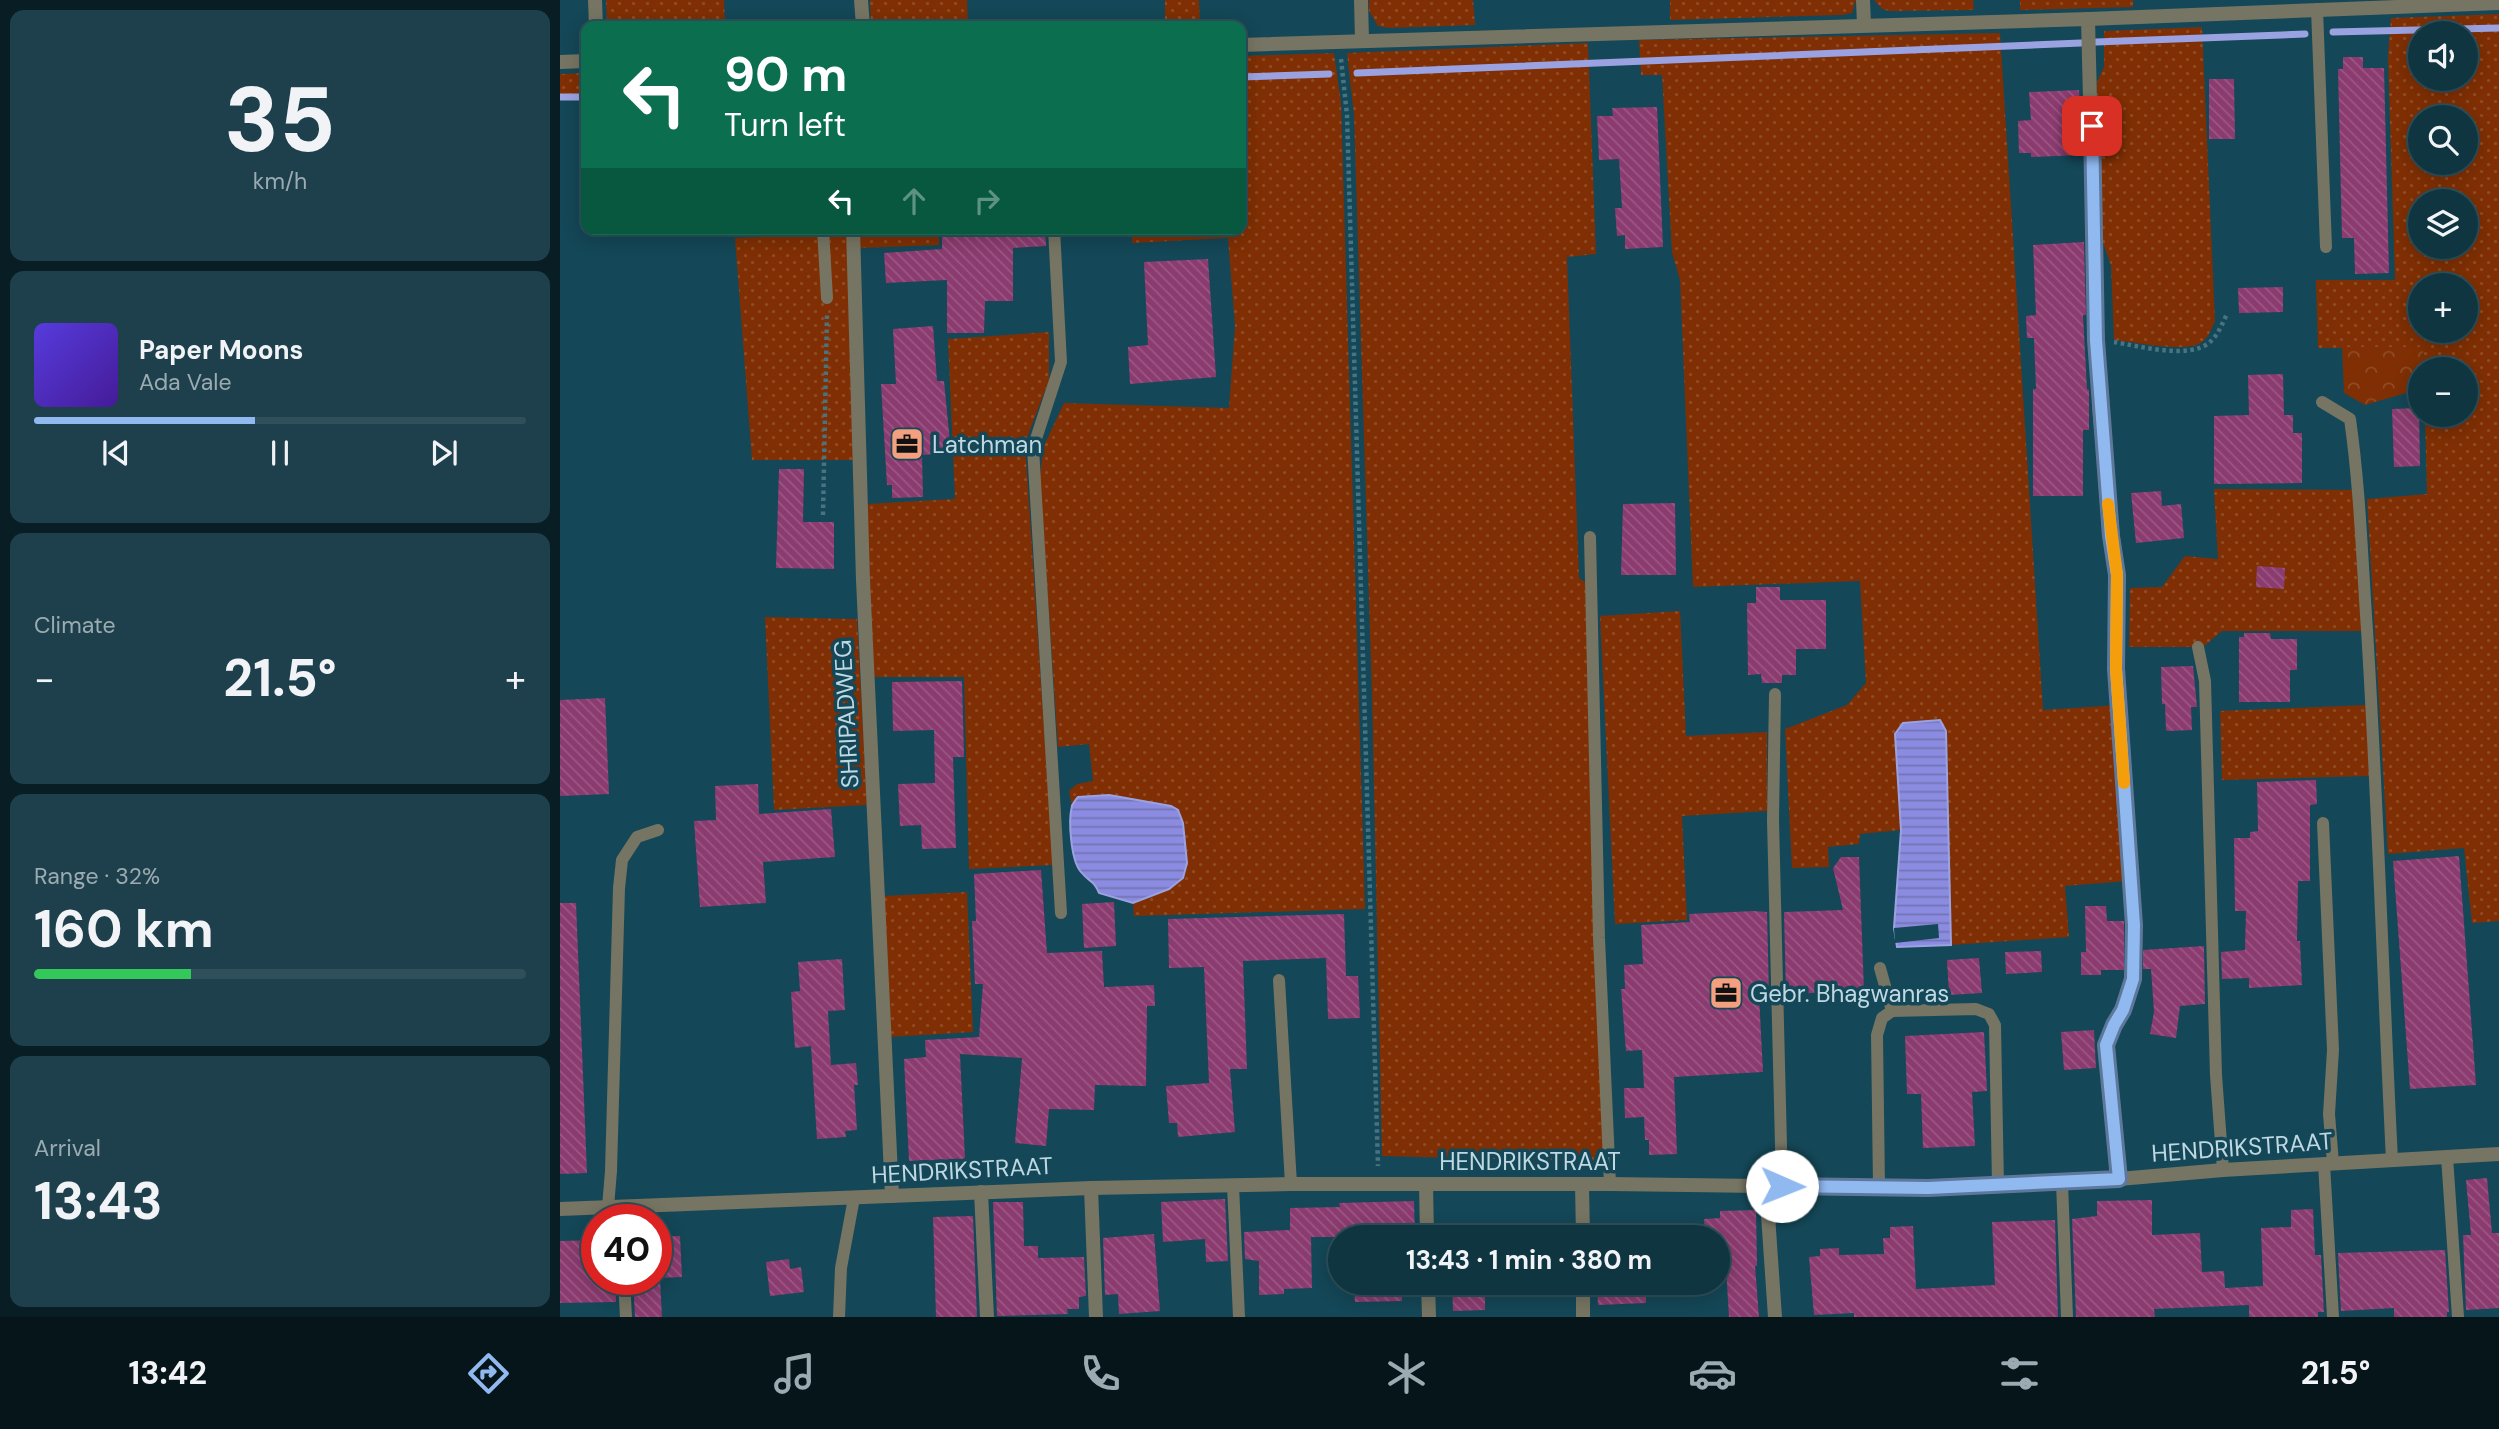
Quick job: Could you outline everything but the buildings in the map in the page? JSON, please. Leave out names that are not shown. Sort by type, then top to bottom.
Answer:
[{"type":"street","points":[[595,0],[596,21]]},
{"type":"street","points":[[861,0],[863,21]]},
{"type":"street","points":[[1361,0],[1363,40]]},
{"type":"street","points":[[1863,0],[1864,24]]},
{"type":"street","points":[[1246,45],[2088,19],[2420,3],[2499,3]]},
{"type":"street","points":[[2088,19],[2096,340],[2111,536],[2117,575],[2116,669],[2134,925],[2133,979],[2123,1010],[2106,1045],[2119,1179]]},
{"type":"street","points":[[560,62],[581,61]]},
{"type":"street","name":"SHRIPADWEG","points":[[853,235],[863,580],[892,1196]]},
{"type":"street","name":"HENDRIKSTRAAT","points":[[672,1208],[981,1192],[1291,1184],[1928,1188],[2119,1179],[2222,1170],[2499,1154]]},
{"type":"street","points":[[1426,1184],[1427,1225]]},
{"type":"street","points":[[1582,1185],[1583,1225]]},
{"type":"street","points":[[1766,1186],[1775,1317]]},
{"type":"street","points":[[1091,1188],[1096,1317]]},
{"type":"street","points":[[981,1192],[987,1317]]},
{"type":"street","name":"HENDRIKSTRAAT","points":[[560,1209],[581,1210]]},
{"type":"street","points":[[1428,1295],[1429,1317]]},
{"type":"street","points":[[1583,1295],[1583,1317]]},
{"type":"lane","points":[[2317,9],[2326,247]]},
{"type":"lane","points":[[823,235],[827,298]]},
{"type":"lane","points":[[1054,235],[1061,362],[1033,449],[1061,913]]},
{"type":"lane","points":[[2322,402],[2350,419],[2359,479],[2373,707],[2392,1160]]},
{"type":"lane","points":[[1590,537],[1599,938],[1610,1184]]},
{"type":"lane","points":[[2198,647],[2205,681],[2216,1075],[2222,1170]]},
{"type":"lane","points":[[1776,694],[1773,820],[1782,1186]]},
{"type":"lane","points":[[2323,823],[2333,1050],[2328,1164],[2333,1317]]},
{"type":"lane","points":[[616,1204],[611,1158],[622,860],[637,837],[658,830]]},
{"type":"lane","points":[[1880,968],[1892,1010]]},
{"type":"lane","points":[[1279,980],[1291,1184]]},
{"type":"lane","points":[[1879,1187],[1877,1035],[1882,1018],[1892,1010],[1976,1009],[1989,1014],[1995,1025],[1998,1185]]},
{"type":"lane","points":[[2447,1157],[2458,1317]]},
{"type":"lane","points":[[2062,1182],[2067,1317]]},
{"type":"lane","points":[[1233,1185],[1239,1317]]},
{"type":"lane","points":[[839,1317],[841,1268],[854,1198]]},
{"type":"lane","points":[[625,1295],[626,1317]]},
{"type":"path","points":[[1338,41],[1348,115],[1378,1184]]},
{"type":"path","points":[[823,515],[827,298]]},
{"type":"path","points":[[2096,340],[2172,351],[2200,349],[2211,342],[2227,314]]},
{"type":"green space","points":[[606,0],[724,0],[725,21],[607,21]]},
{"type":"green space","points":[[870,0],[967,0],[968,21],[871,21]]},
{"type":"green space","points":[[1165,0],[1199,0],[1200,21],[1165,21]]},
{"type":"green space","points":[[1369,0],[1473,0],[1475,25],[1389,28],[1378,26],[1369,11]]},
{"type":"green space","points":[[1670,0],[1856,0],[1852,13],[1842,15],[1670,20]]},
{"type":"green space","points":[[1874,0],[1973,0],[1974,10],[1889,11],[1882,9]]},
{"type":"green space","points":[[2020,0],[2133,0],[2133,7],[2020,10]]},
{"type":"green space","points":[[2499,14],[2499,921],[2472,923],[2464,848],[2388,854],[2367,499],[2427,494],[2425,427],[2478,427],[2478,357],[2423,357],[2423,347],[2318,348],[2316,280],[2395,280],[2388,57],[2391,18]]},
{"type":"green space","points":[[2202,27],[2215,321],[2205,340],[2191,346],[2169,347],[2114,340],[2111,265],[2098,229],[2097,82],[2104,67],[2104,31]]},
{"type":"green space","points":[[2000,33],[2043,710],[2120,705],[2139,880],[2065,886],[2069,937],[1951,945],[1946,731],[1895,734],[1901,830],[1860,834],[1859,844],[1828,847],[1829,867],[1792,868],[1785,729],[1847,705],[1866,683],[1860,581],[1693,587],[1680,280],[1672,252],[1662,75],[1641,75],[1639,40]]},
{"type":"green space","points":[[1588,43],[1596,254],[1567,257],[1579,578],[1586,583],[1611,1154],[1600,1162],[1382,1156],[1372,697],[1354,115],[1347,53]]},
{"type":"green space","points":[[1334,53],[1341,103],[1365,909],[1134,916],[1133,903],[1152,897],[1124,798],[1109,795],[1078,797],[1072,806],[1069,791],[1077,784],[1093,781],[1089,744],[1058,747],[1040,478],[1043,448],[1064,403],[1229,408],[1235,326],[1228,238],[1132,243],[1132,235],[1246,235],[1246,56]]},
{"type":"green space","points":[[581,73],[581,97],[560,97],[560,74]]},
{"type":"green space","points":[[847,235],[854,460],[752,460],[735,238]]},
{"type":"green space","points":[[858,235],[939,235],[939,245],[858,248]]},
{"type":"green space","points":[[1049,332],[1049,380],[1025,443],[1053,865],[969,869],[964,677],[873,677],[867,504],[955,499],[948,339]]},
{"type":"green space","points":[[2342,347],[2423,347],[2423,357],[2408,357],[2408,392],[2365,405],[2344,393]]},
{"type":"green space","points":[[2214,489],[2355,490],[2363,631],[2222,631],[2203,647],[2129,647],[2130,588],[2162,587],[2185,556],[2218,559]]},
{"type":"green space","points":[[1680,611],[1686,736],[1767,732],[1767,811],[1682,816],[1687,920],[1615,924],[1600,616]]},
{"type":"green space","points":[[765,617],[857,619],[867,805],[774,810]]},
{"type":"green space","points":[[2368,705],[2369,776],[2222,780],[2220,711]]},
{"type":"green space","points":[[967,892],[973,1032],[890,1037],[883,896]]},
{"type":"shaded area","points":[[1940,720],[1946,731],[1951,945],[1897,947],[1894,928],[1901,830],[1895,734],[1903,723]]},
{"type":"shaded area","points":[[1109,795],[1171,806],[1178,810],[1183,823],[1187,863],[1183,878],[1169,889],[1133,903],[1099,893],[1081,872],[1071,840],[1072,805],[1078,797]]},
{"type":"pier","points":[[1938,924],[1939,938],[1895,943],[1894,928]]},
{"type":"waterway","points":[[2333,32],[2499,28]]},
{"type":"waterway","points":[[2096,42],[2305,34]]},
{"type":"waterway","points":[[1357,73],[2081,43]]},
{"type":"waterway","points":[[1246,77],[1329,74]]},
{"type":"waterway","points":[[560,97],[581,97]]},
{"type":"slow traffic","points":[[2108,504],[2117,575],[2116,669],[2124,783]]},
{"type":"place","name":"Latchman","points":[[907,444]]},
{"type":"place","name":"Gebr. Bhagwanras","points":[[1726,993]]},
{"type":"route","points":[[1782,1186],[1928,1188],[2119,1179],[2106,1045],[2123,1010],[2133,979],[2134,925],[2116,669],[2117,575],[2111,536],[2096,340],[2092,126]]}]
